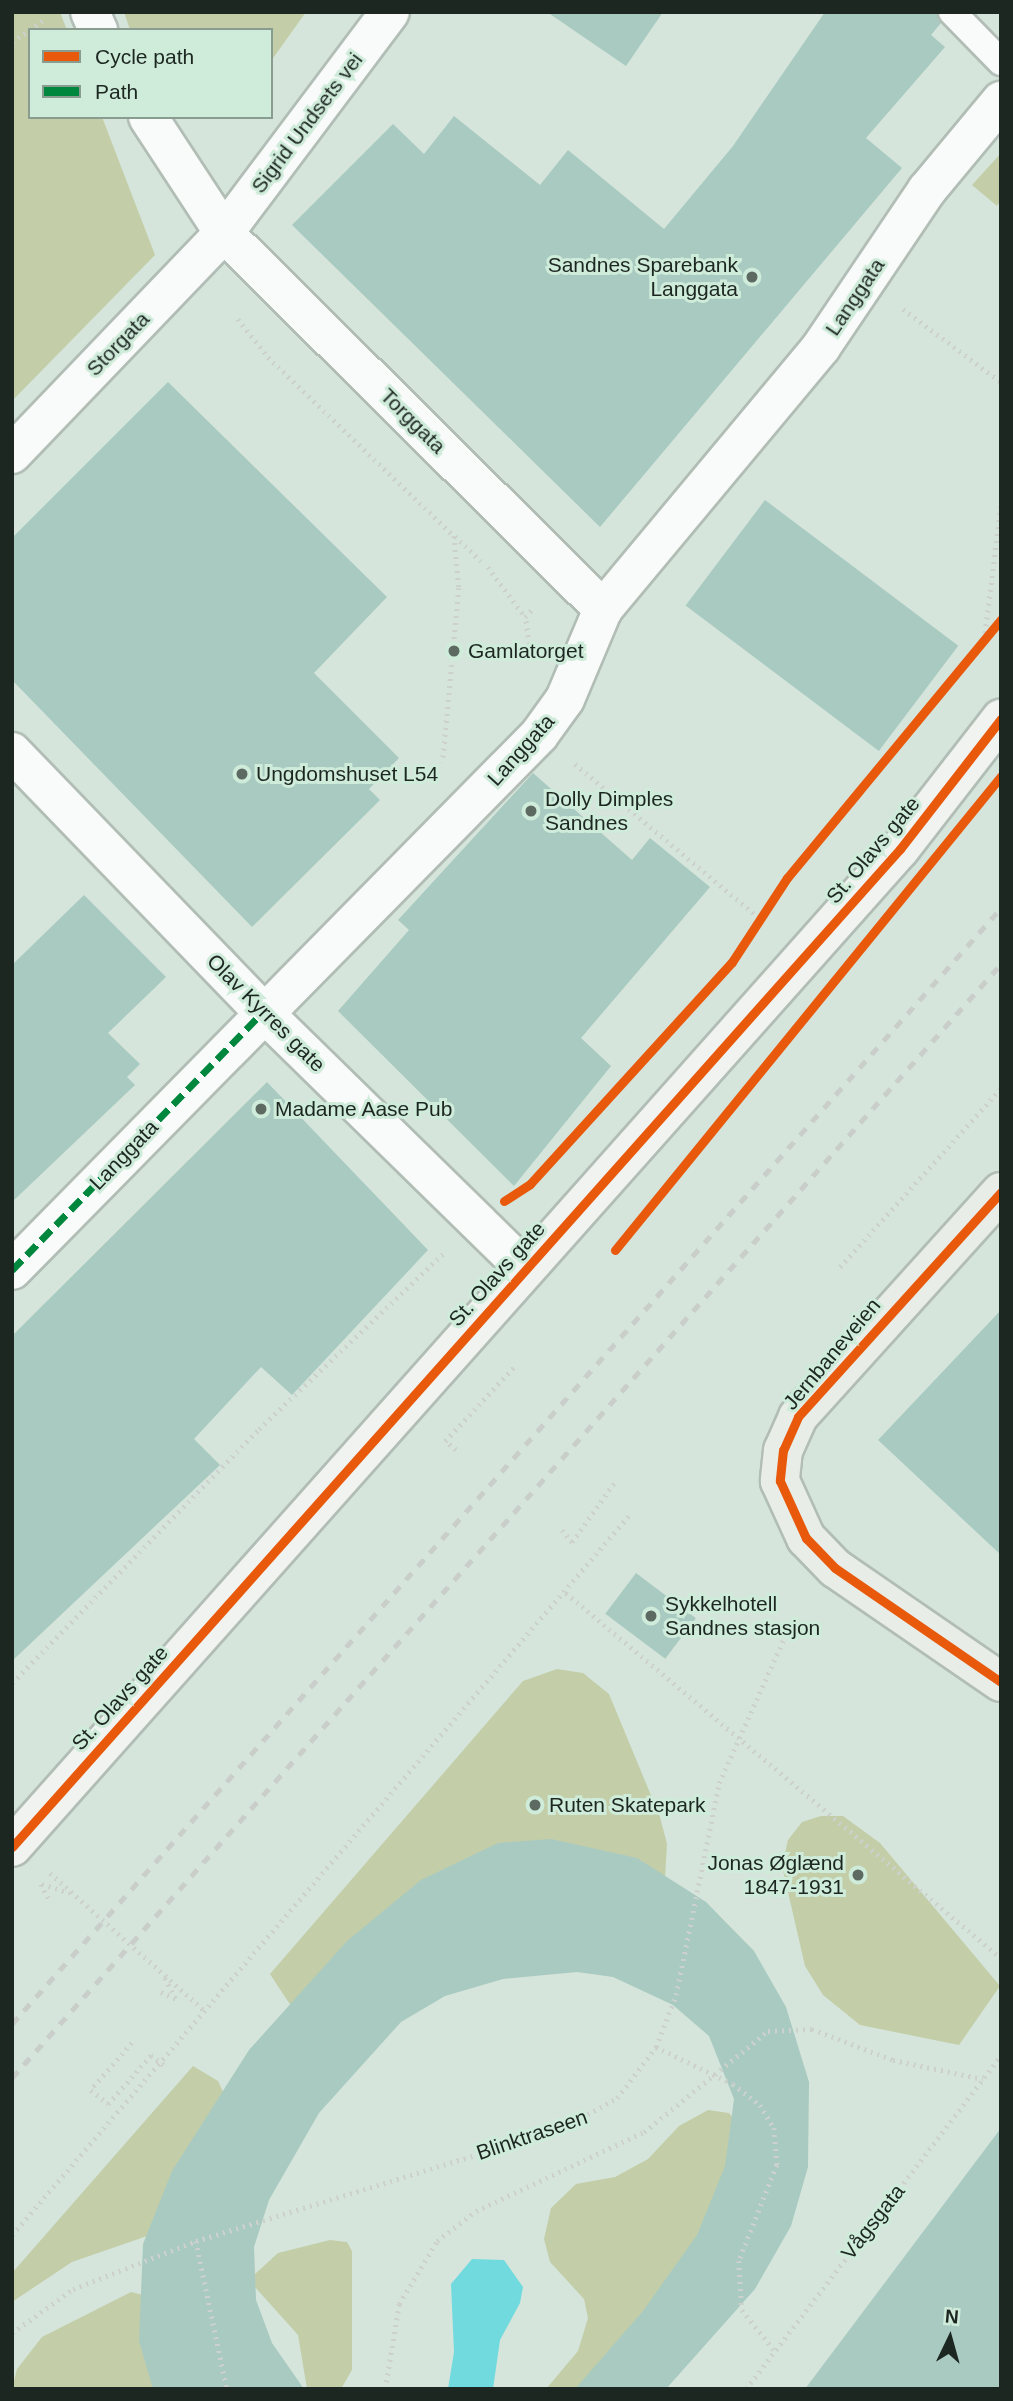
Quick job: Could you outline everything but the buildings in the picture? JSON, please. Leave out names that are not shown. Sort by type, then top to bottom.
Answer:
[{"type":"main road","name":"Jernbaneveien","points":[[1001,1192],[798,1418],[783,1450],[780,1481],[806,1538],[835,1568],[1001,1682]]},
{"type":"street","points":[[90,12],[97,28]]},
{"type":"street","name":"Sigrid Undsets vei","points":[[224,233],[390,12]]},
{"type":"street","name":"Langgata","points":[[12,1270],[263,1012],[539,735],[565,699],[603,609],[805,368],[927,190],[1001,101]]},
{"type":"street","name":"Torggata","points":[[149,119],[224,233],[603,609]]},
{"type":"street","name":"Storgata","points":[[12,454],[224,233]]},
{"type":"street","name":"St. Olavs gate","points":[[15,1837],[900,849],[1001,719]]},
{"type":"street","name":"Olav Kyrres gate","points":[[12,752],[263,1012],[525,1269]]},
{"type":"lane","points":[[952,12],[1001,62]]},
{"type":"path","points":[[12,42],[19,37]]},
{"type":"path","points":[[895,303],[1001,382]]},
{"type":"path","points":[[234,314],[268,357],[513,595],[525,617]]},
{"type":"path","points":[[984,640],[1001,504]]},
{"type":"path","points":[[454,536],[456,654],[442,770],[454,821]]},
{"type":"path","points":[[976,650],[1001,619]]},
{"type":"path","points":[[567,757],[760,918]]},
{"type":"path","points":[[753,929],[766,908]]},
{"type":"path","points":[[840,1267],[1001,1088]]},
{"type":"path","points":[[12,1683],[259,1429],[450,1247]]},
{"type":"path","points":[[456,1450],[445,1441],[514,1367]]},
{"type":"path","points":[[562,1531],[572,1542],[617,1479]]},
{"type":"path","points":[[12,2235],[164,2065],[206,2012],[566,1593],[632,1512]]},
{"type":"path","points":[[566,1593],[1001,1958]]},
{"type":"path","points":[[45,1868],[206,2012]]},
{"type":"path","points":[[49,1899],[41,1883],[73,1894]]},
{"type":"path","points":[[161,1992],[176,1999],[164,1974]]},
{"type":"path","points":[[385,2389],[399,2304],[437,2241],[476,2211],[644,2132],[749,2042],[787,2027],[983,2079]]},
{"type":"path","points":[[132,2043],[91,2090],[108,2104],[151,2055],[164,2065]]},
{"type":"path","points":[[656,2047],[715,2073],[760,2105],[780,2144],[739,2261],[742,2309],[774,2350]]},
{"type":"path","points":[[196,2241],[227,2389]]},
{"type":"green space","points":[[12,12],[60,12],[66,28],[28,28],[28,119],[103,119],[155,255],[12,401]]},
{"type":"green space","points":[[124,12],[306,12],[273,58],[273,28],[129,28]]},
{"type":"green space","points":[[1001,153],[1001,200],[997,206],[972,185]]},
{"type":"green space","name":"Ruten Skatepark","points":[[557,1669],[583,1673],[609,1694],[660,1817],[667,1844],[665,1879],[296,2008],[289,2003],[270,1974],[523,1681]]},
{"type":"green space","points":[[821,1816],[843,1816],[880,1843],[1000,1986],[959,2045],[860,2025],[823,1995],[805,1966],[782,1866],[788,1840],[802,1822]]},
{"type":"green space","points":[[193,2066],[218,2081],[225,2096],[153,2234],[72,2262],[12,2302],[12,2273]]},
{"type":"green space","points":[[708,2110],[729,2113],[751,2140],[618,2389],[546,2389],[578,2351],[588,2318],[584,2299],[550,2262],[544,2239],[551,2208],[576,2184],[615,2177],[648,2159],[679,2126]]},
{"type":"green space","points":[[330,2240],[347,2242],[352,2251],[352,2370],[341,2389],[307,2389],[298,2335],[254,2286],[255,2274],[278,2253]]},
{"type":"green space","points":[[131,2292],[151,2297],[153,2389],[12,2389],[17,2369],[42,2337]]},
{"type":"water","points":[[472,2259],[504,2260],[523,2287],[520,2303],[500,2340],[493,2389],[448,2389],[454,2352],[451,2284]]},
{"type":"railway","points":[[12,2024],[1001,908]]},
{"type":"railway","points":[[12,2078],[1001,964]]},
{"type":"marked path","points":[[12,1270],[263,1012]]},
{"type":"cycle path","points":[[504,1201],[530,1184],[732,962],[787,878],[1001,619]]},
{"type":"cycle path","points":[[12,1847],[900,849],[1001,719]]},
{"type":"cycle path","points":[[615,1250],[1001,776]]},
{"type":"cycle path","points":[[1001,1192],[798,1417],[783,1450],[780,1481],[806,1538],[835,1568],[1001,1682]]},
{"type":"place","name":"Sandnes Sparebank Langgata","points":[[752,277]]},
{"type":"place","name":"Gamlatorget","points":[[454,651]]},
{"type":"place","name":"Ungdomshuset L54","points":[[242,774]]},
{"type":"place","name":"Dolly Dimples Sandnes","points":[[531,811]]},
{"type":"place","name":"Madame Aase Pub","points":[[261,1109]]},
{"type":"place","name":"Sykkelhotell Sandnes stasjon","points":[[651,1616]]},
{"type":"place","name":"Ruten Skatepark","points":[[535,1805]]},
{"type":"place","name":"Jonas Øglænd 1847-1931","points":[[858,1875]]}]
